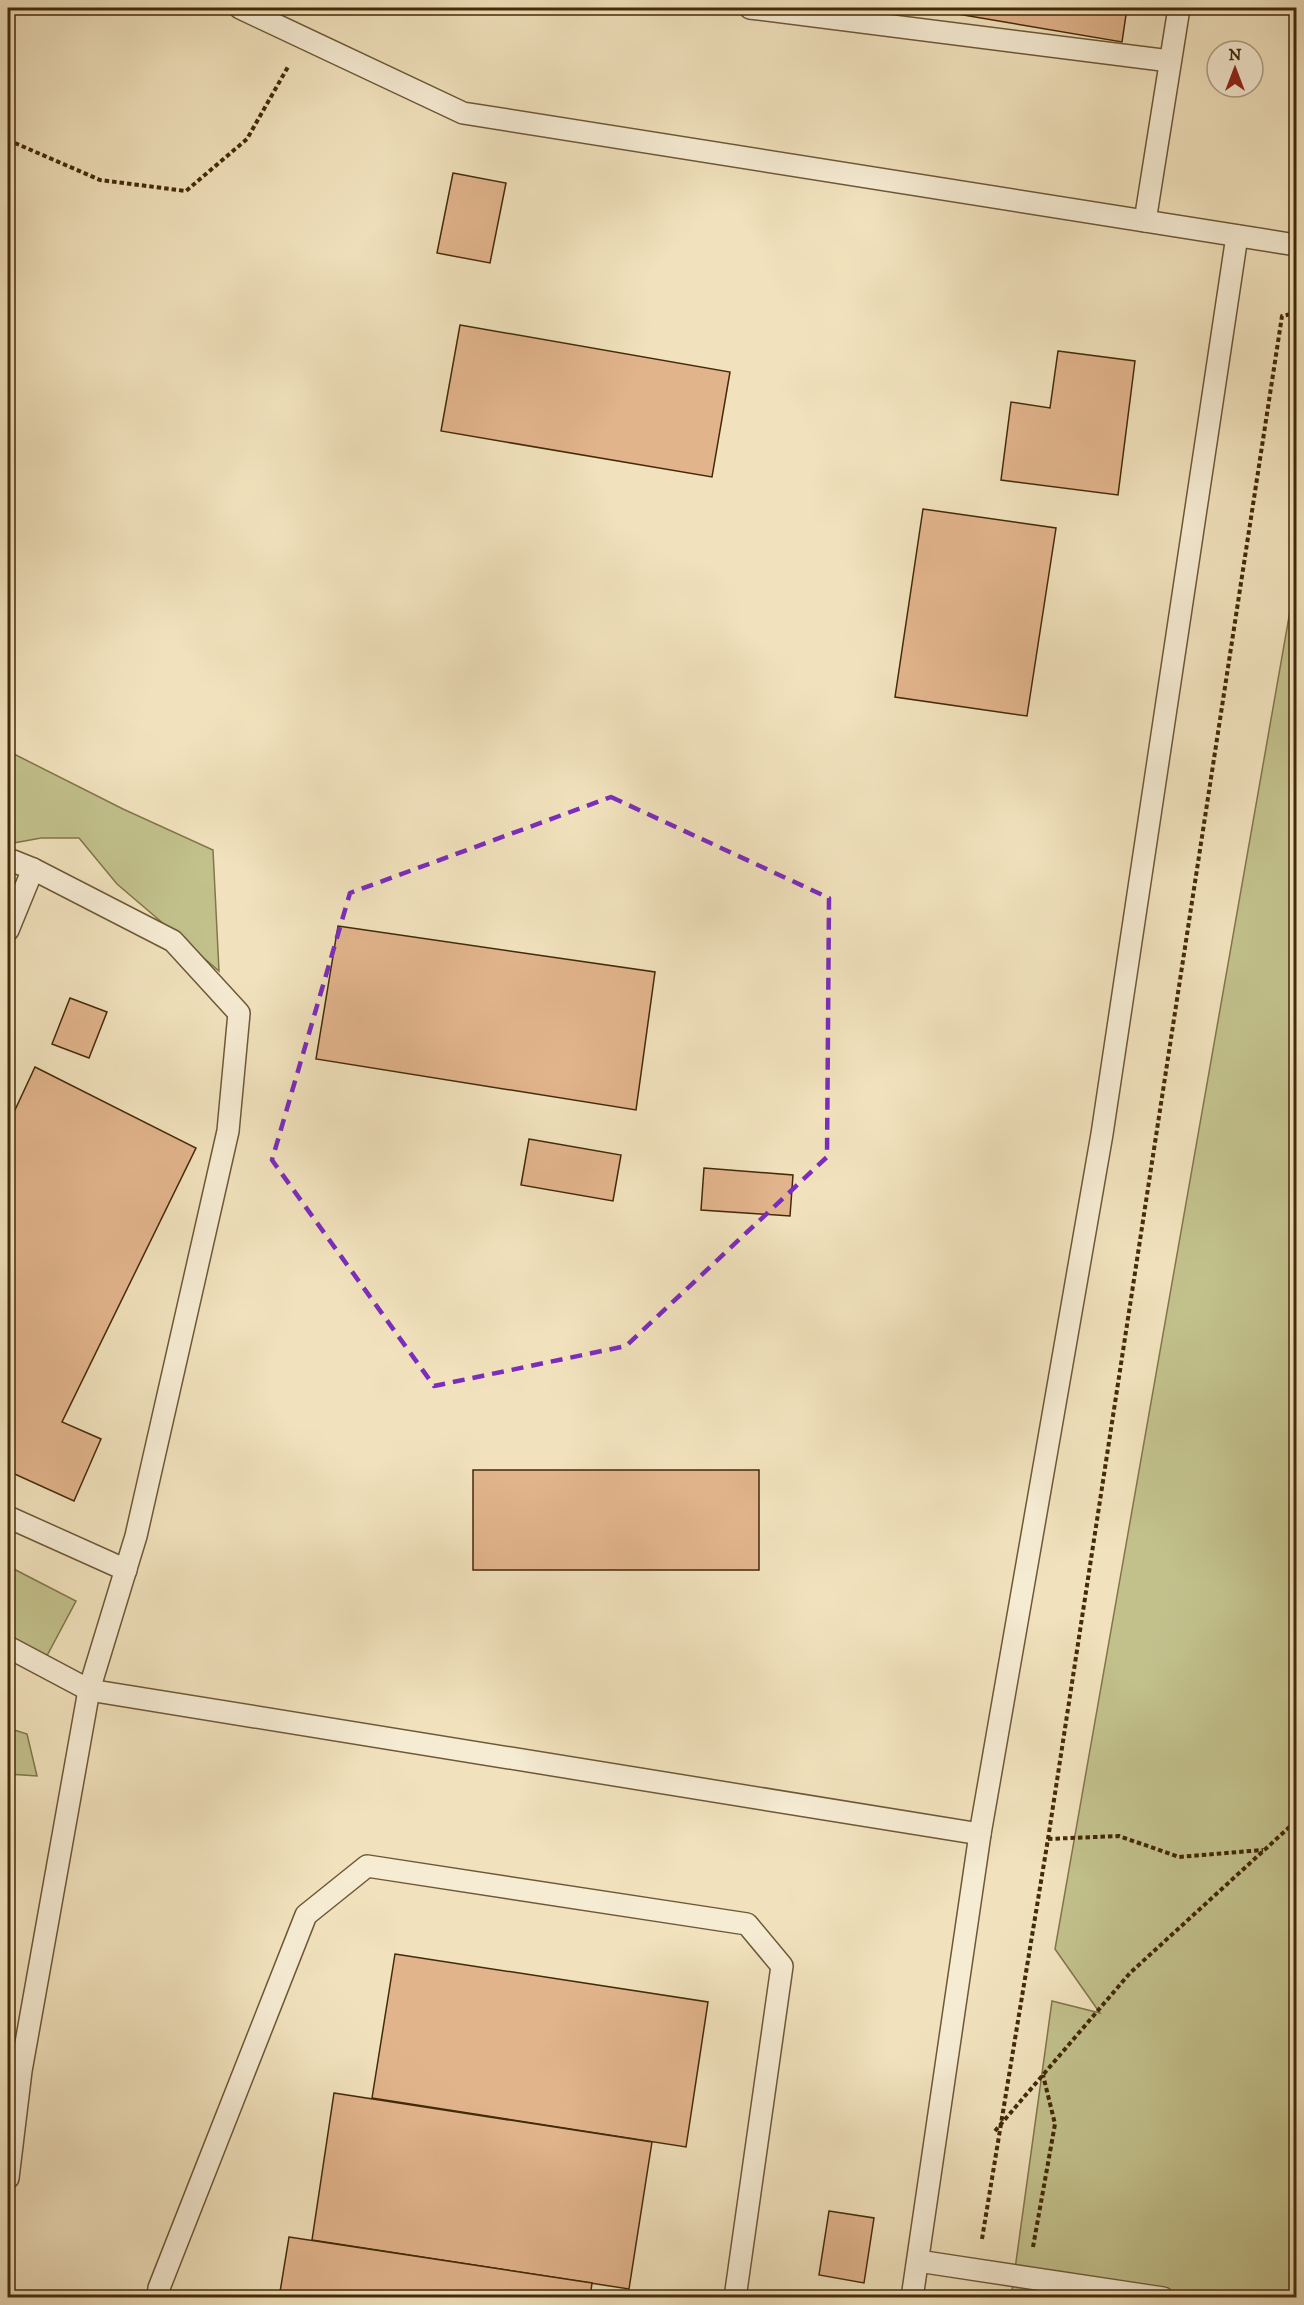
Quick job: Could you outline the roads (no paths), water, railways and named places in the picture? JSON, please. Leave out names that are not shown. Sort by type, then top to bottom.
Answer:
[{"type":"lane","points":[[240,8],[463,113],[1296,245]]},
{"type":"lane","points":[[750,8],[1170,61]]},
{"type":"lane","points":[[1145,221],[1179,8]]},
{"type":"lane","points":[[912,2298],[980,1834],[1102,1134],[1237,236]]},
{"type":"lane","points":[[8,859],[33,869],[173,941],[239,1013],[228,1131],[136,1536],[89,1690],[21,2071],[8,2178]]},
{"type":"lane","points":[[8,930],[33,869]]},
{"type":"lane","points":[[8,1518],[126,1570]]},
{"type":"lane","points":[[8,1647],[89,1690],[980,1834]]},
{"type":"lane","points":[[158,2298],[159,2288],[306,1915],[367,1866],[747,1924],[754,1932],[782,1966],[735,2298]]},
{"type":"lane","points":[[918,2261],[1163,2298]]}]
